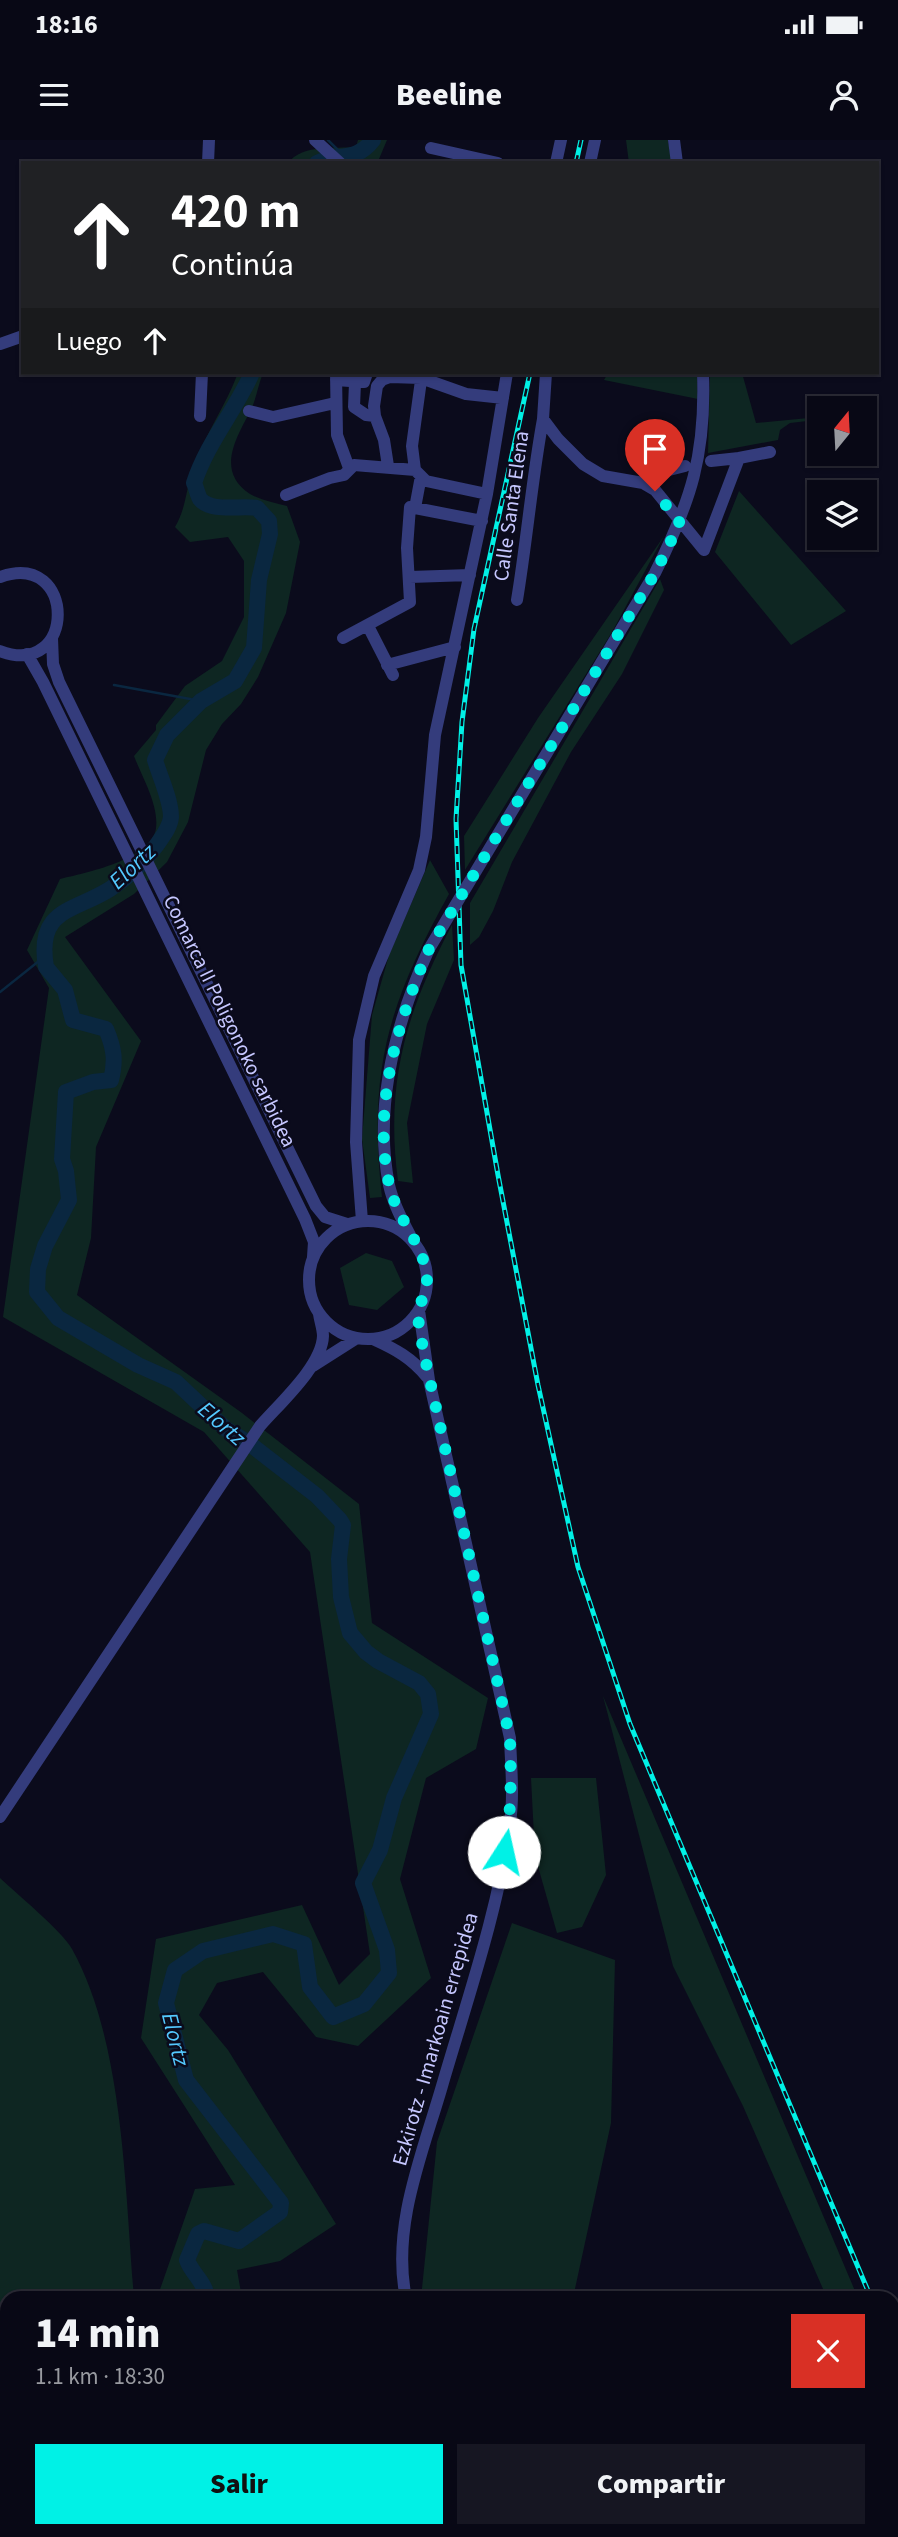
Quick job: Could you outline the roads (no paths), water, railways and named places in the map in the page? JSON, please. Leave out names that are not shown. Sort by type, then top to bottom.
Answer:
[{"type":"street","points":[[208,161],[209,140]]},
{"type":"street","points":[[590,161],[595,140]]},
{"type":"street","points":[[674,140],[677,161]]},
{"type":"street","points":[[556,161],[560,141]]},
{"type":"street","points":[[318,143],[338,161]]},
{"type":"street","points":[[431,144],[491,161]]},
{"type":"street","points":[[0,344],[21,337]]},
{"type":"street","points":[[200,416],[202,375]]},
{"type":"street","points":[[349,468],[337,435],[336,376],[355,383],[364,382],[367,375]]},
{"type":"street","points":[[388,466],[384,440],[375,416],[377,386],[382,380],[391,375],[421,376],[466,394],[503,398]]},
{"type":"street","points":[[369,1221],[356,1142],[359,1040],[374,976],[419,870],[426,837],[432,758],[482,521],[507,375]]},
{"type":"street","name":"Calle Santa Elena","points":[[517,600],[528,536],[546,375]]},
{"type":"street","points":[[369,1221],[387,1206],[390,1188],[385,1135],[388,1079],[405,1007],[429,949],[649,584],[680,523],[699,459],[704,411],[703,375]]},
{"type":"street","points":[[415,508],[418,473],[412,446],[421,376]]},
{"type":"street","points":[[355,383],[354,407],[366,415],[375,416]]},
{"type":"street","points":[[249,411],[273,416],[335,403]]},
{"type":"street","name":"Calle Santa Elena","points":[[543,419],[583,464],[603,475],[643,482]]},
{"type":"street","points":[[711,461],[770,452]]},
{"type":"street","points":[[685,466],[653,474],[643,482],[655,491],[704,550],[739,458]]},
{"type":"street","points":[[286,495],[344,475],[354,465],[388,466],[418,473],[426,481],[487,494]]},
{"type":"street","points":[[343,639],[410,602],[407,548],[410,507],[482,521]]},
{"type":"street","name":"Comarca II Poligonoko sarbidea","points":[[0,577],[15,573],[28,574],[40,579],[50,588],[60,613],[52,638],[53,664],[59,682],[316,1206],[326,1217],[347,1224]]},
{"type":"street","points":[[410,578],[470,575]]},
{"type":"street","points":[[368,626],[390,670],[454,647]]},
{"type":"street","points":[[3,656],[27,654],[45,646],[52,638]]},
{"type":"street","name":"Comarca II Poligonoko sarbidea","points":[[27,654],[305,1219],[314,1242],[313,1257]]},
{"type":"street","points":[[319,1314],[330,1326],[357,1338],[373,1339],[391,1334],[407,1325],[419,1310],[426,1293],[427,1274],[422,1256],[412,1240],[390,1188]]},
{"type":"street","points":[[0,1817],[260,1426],[310,1368],[319,1353],[323,1336],[319,1314],[309,1287],[313,1257],[327,1237],[347,1224],[369,1221],[389,1224],[412,1240]]},
{"type":"street","name":"Ezkirotz - Imarkoain errepidea","points":[[405,2291],[402,2263],[403,2232],[414,2182],[487,1928],[510,1822],[512,1786],[510,1738],[429,1380],[419,1310]]},
{"type":"street","points":[[310,1368],[357,1338]]},
{"type":"street","points":[[373,1339],[398,1350],[417,1364],[429,1380]]},
{"type":"waterway","points":[[328,140],[344,156]]},
{"type":"waterway","name":"Elortz","points":[[322,161],[360,152],[373,140]]},
{"type":"waterway","name":"Elortz","points":[[205,2291],[187,2260],[198,2234],[204,2231],[239,2241],[280,2212],[281,2203],[186,2080],[166,2003],[175,1970],[203,1951],[273,1934],[304,1944],[310,1987],[333,2017],[364,2004],[389,1973],[387,1950],[363,1883],[380,1850],[394,1798],[431,1714],[428,1694],[419,1683],[378,1661],[366,1652],[350,1633],[341,1597],[339,1559],[343,1525],[340,1520],[317,1496],[250,1444],[226,1429],[176,1382],[138,1365],[58,1318],[37,1292],[38,1269],[45,1246],[69,1200],[62,1159],[66,1092],[93,1082],[111,1080],[114,1060],[106,1029],[73,1020],[65,990],[46,967],[44,948],[47,933],[52,922],[61,914],[116,885],[141,864],[156,846],[171,817],[155,760],[167,735],[201,701],[235,681],[254,648],[259,580],[270,534],[269,521],[257,508],[219,507],[205,503],[200,499],[194,483],[206,454],[251,375]]},
{"type":"waterway","points":[[114,685],[201,701]]},
{"type":"waterway","points":[[0,992],[44,957]]},
{"type":"railway","points":[[576,161],[581,140]]},
{"type":"railway","points":[[530,375],[474,629],[462,722],[456,819],[461,965],[498,1175],[538,1385],[578,1567],[630,1724],[868,2291]]}]
